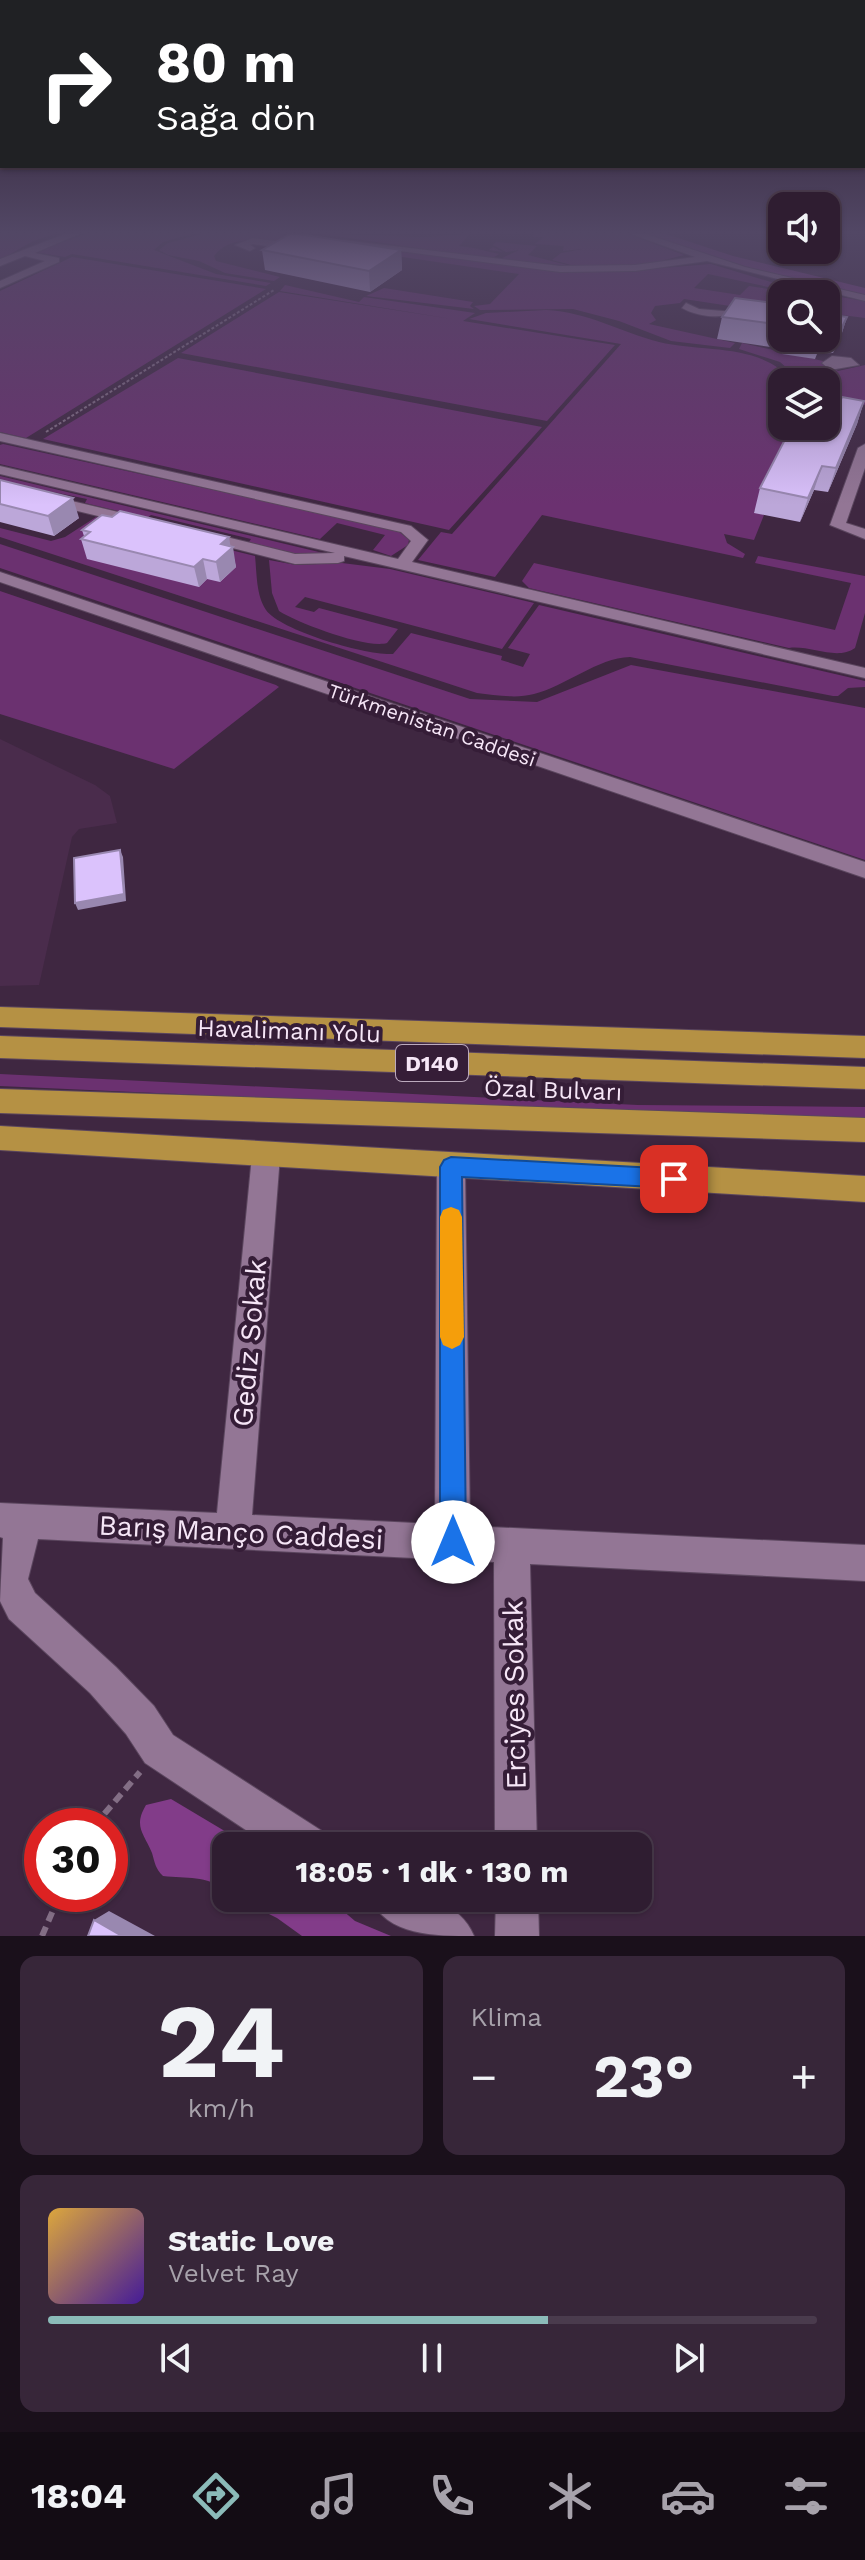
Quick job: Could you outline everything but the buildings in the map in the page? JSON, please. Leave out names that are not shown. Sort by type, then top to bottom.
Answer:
[{"type":"highway","points":[[0,1017],[865,1047]]},
{"type":"highway","name":"Havalimanı Yolu","points":[[0,1047],[865,1078]]},
{"type":"highway","name":"Özal Bulvarı","points":[[0,1101],[865,1130]]},
{"type":"highway","points":[[0,1138],[451,1167],[865,1189]]},
{"type":"street","points":[[0,437],[406,529],[420,540],[402,564]]},
{"type":"street","points":[[864,452],[838,525],[865,534]]},
{"type":"street","points":[[0,470],[865,673]]},
{"type":"street","points":[[0,488],[295,559],[373,557]]},
{"type":"street","points":[[842,512],[864,516]]},
{"type":"street","name":"Türkmenistan Caddesi","points":[[0,577],[865,870]]},
{"type":"street","name":"Gediz Sokak","points":[[233,1530],[266,1156]]},
{"type":"street","points":[[451,1167],[453,1542]]},
{"type":"street","points":[[12,1521],[9,1581],[22,1606],[103,1680],[140,1720],[159,1749],[286,1832]]},
{"type":"street","name":"Barış Manço Caddesi","points":[[12,1521],[865,1563]]},
{"type":"street","name":"Erciyes Sokak","points":[[512,1544],[516,1832]]},
{"type":"street","points":[[413,1912],[452,1936]]},
{"type":"street","points":[[517,1912],[517,1936]]},
{"type":"path","points":[[27,444],[219,324]]},
{"type":"path","points":[[109,1808],[159,1749]]},
{"type":"path","points":[[42,1936],[52,1912]]},
{"type":"shaded area","points":[[0,324],[209,324],[26,438],[0,432]]},
{"type":"shaded area","points":[[227,324],[484,324],[615,345],[547,421],[181,353]]},
{"type":"shaded area","points":[[502,324],[607,324],[659,342],[748,355],[778,368],[768,368],[768,440],[790,440],[754,512],[764,515],[754,540],[724,534],[727,543],[745,554],[743,558],[542,515],[495,577],[418,560],[441,532],[452,534],[621,344]]},
{"type":"shaded area","points":[[628,324],[651,324],[735,343],[730,348],[671,341]]},
{"type":"shaded area","points":[[742,343],[768,349],[768,352],[823,361],[834,368],[787,368],[780,362],[739,349]]},
{"type":"shaded area","points":[[178,358],[542,427],[449,530],[43,439]]},
{"type":"shaded area","points":[[865,365],[865,405],[840,396],[840,371]]},
{"type":"shaded area","points":[[0,445],[397,530],[409,540],[408,545],[391,556],[373,550],[385,535],[337,523],[320,539],[0,464]]},
{"type":"shaded area","points":[[0,476],[323,553],[301,555],[249,542],[251,539],[151,515],[147,518],[85,503],[87,499],[0,481]]},
{"type":"shaded area","points":[[96,517],[255,556],[260,598],[275,618],[306,634],[365,651],[393,654],[411,633],[502,656],[501,660],[523,667],[530,654],[508,648],[539,605],[865,681],[865,687],[848,688],[833,696],[630,657],[606,662],[534,694],[477,693],[0,537],[0,528],[51,541],[65,537]]},
{"type":"shaded area","points":[[0,544],[470,699],[537,702],[631,665],[865,708],[865,860],[0,568]]},
{"type":"shaded area","points":[[758,556],[865,576],[865,613],[855,648],[848,652],[832,653],[789,648],[529,588],[522,581],[534,563],[835,630],[851,583],[755,563]]},
{"type":"shaded area","points":[[269,560],[296,565],[342,563],[390,569],[534,603],[502,649],[305,597],[295,607],[314,612],[319,608],[398,629],[387,643],[364,642],[316,628],[279,611],[272,593]]},
{"type":"shaded area","points":[[0,591],[279,687],[174,769],[0,714]]},
{"type":"shaded area","points":[[0,739],[95,785],[110,796],[117,823],[79,829],[72,837],[39,985],[0,986]]},
{"type":"shaded area","points":[[0,1074],[638,1105],[865,1107],[865,1121],[645,1115],[0,1086]]},
{"type":"shaded area","points":[[171,1799],[226,1832],[212,1832],[212,1883],[163,1876],[141,1830],[140,1819],[146,1805]]},
{"type":"shaded area","points":[[265,1912],[344,1912],[355,1921],[391,1936],[302,1936]]},
{"type":"slow traffic","points":[[451,1217],[452,1337]]},
{"type":"route","points":[[453,1542],[451,1167],[674,1179]]}]
